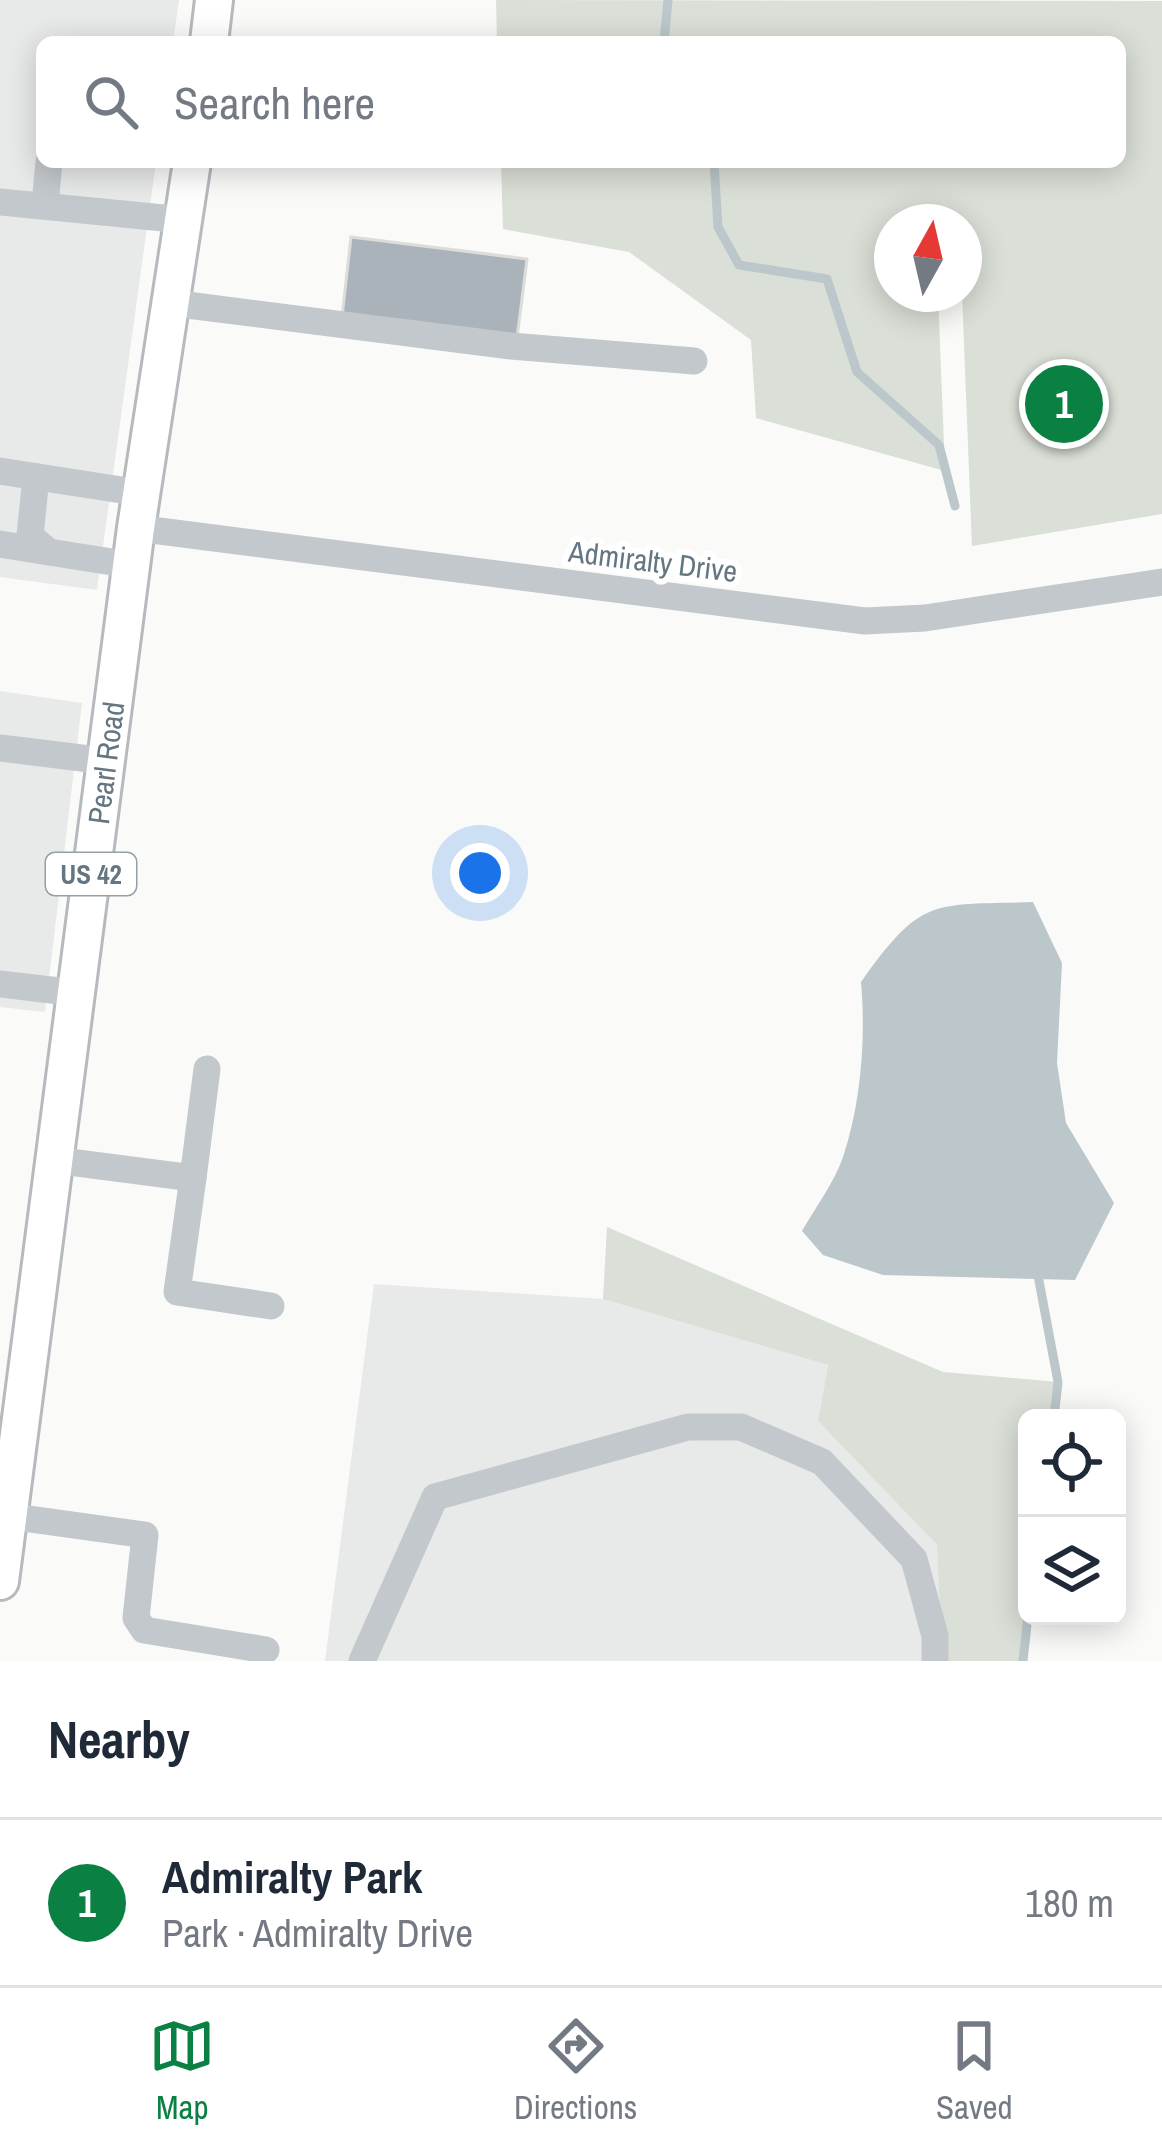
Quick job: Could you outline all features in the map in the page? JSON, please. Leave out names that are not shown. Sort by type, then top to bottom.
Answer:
[{"type":"main road","points":[[209,36],[214,0]]},
{"type":"main road","name":"Pearl Road","points":[[0,1581],[136,528],[191,168]]},
{"type":"street","points":[[45,205],[48,168]]},
{"type":"street","points":[[0,202],[184,220]]},
{"type":"street","points":[[171,303],[511,346],[694,361]]},
{"type":"street","points":[[0,471],[36,477],[136,528]]},
{"type":"street","points":[[36,477],[30,536],[49,552]]},
{"type":"street","points":[[0,544],[49,552],[136,528]]},
{"type":"street","name":"Admiralty Drive","points":[[136,528],[865,621],[925,619],[1162,582]]},
{"type":"street","points":[[0,748],[106,761]]},
{"type":"street","points":[[0,984],[76,993]]},
{"type":"street","points":[[207,1069],[177,1292],[271,1306]]},
{"type":"street","points":[[54,1160],[193,1178]]},
{"type":"street","points":[[362,1661],[435,1497],[688,1427],[741,1427],[822,1462],[914,1559],[935,1636],[935,1661]]},
{"type":"street","points":[[8,1516],[145,1535],[136,1618],[144,1630],[266,1650]]},
{"type":"shaded area","points":[[0,0],[179,0],[174,36],[36,36],[36,168],[155,168],[97,590],[0,577]]},
{"type":"shaded area","points":[[496,0],[1162,1],[1162,514],[972,546],[963,312],[982,312],[982,204],[874,204],[874,312],[939,312],[945,471],[756,418],[751,340],[629,252],[503,229],[501,168],[1126,168],[1126,36],[497,36]]},
{"type":"shaded area","points":[[0,691],[82,703],[45,1012],[0,1007]]},
{"type":"shaded area","points":[[1033,902],[1062,963],[1057,1063],[1066,1123],[1114,1203],[1075,1280],[883,1275],[823,1255],[802,1231],[835,1176],[854,1115],[861,1071],[861,982],[899,934],[932,911]]},
{"type":"shaded area","points":[[607,1227],[943,1372],[1058,1382],[1055,1409],[1018,1409],[1018,1625],[1027,1625],[1023,1661],[942,1661],[937,1545],[818,1421],[828,1365],[603,1299]]},
{"type":"shaded area","points":[[374,1284],[603,1299],[828,1365],[818,1421],[937,1545],[942,1661],[325,1661]]},
{"type":"building","points":[[351,237],[527,259],[517,338],[342,317]]},
{"type":"waterway","points":[[665,36],[668,0]]},
{"type":"waterway","points":[[714,168],[718,227],[739,265],[827,279],[857,372],[939,445],[955,506]]},
{"type":"waterway","points":[[1037,1270],[1058,1382],[1055,1409]]},
{"type":"waterway","points":[[1023,1661],[1027,1625]]},
{"type":"place","name":"Admiralty Park","points":[[1064,404]]}]
